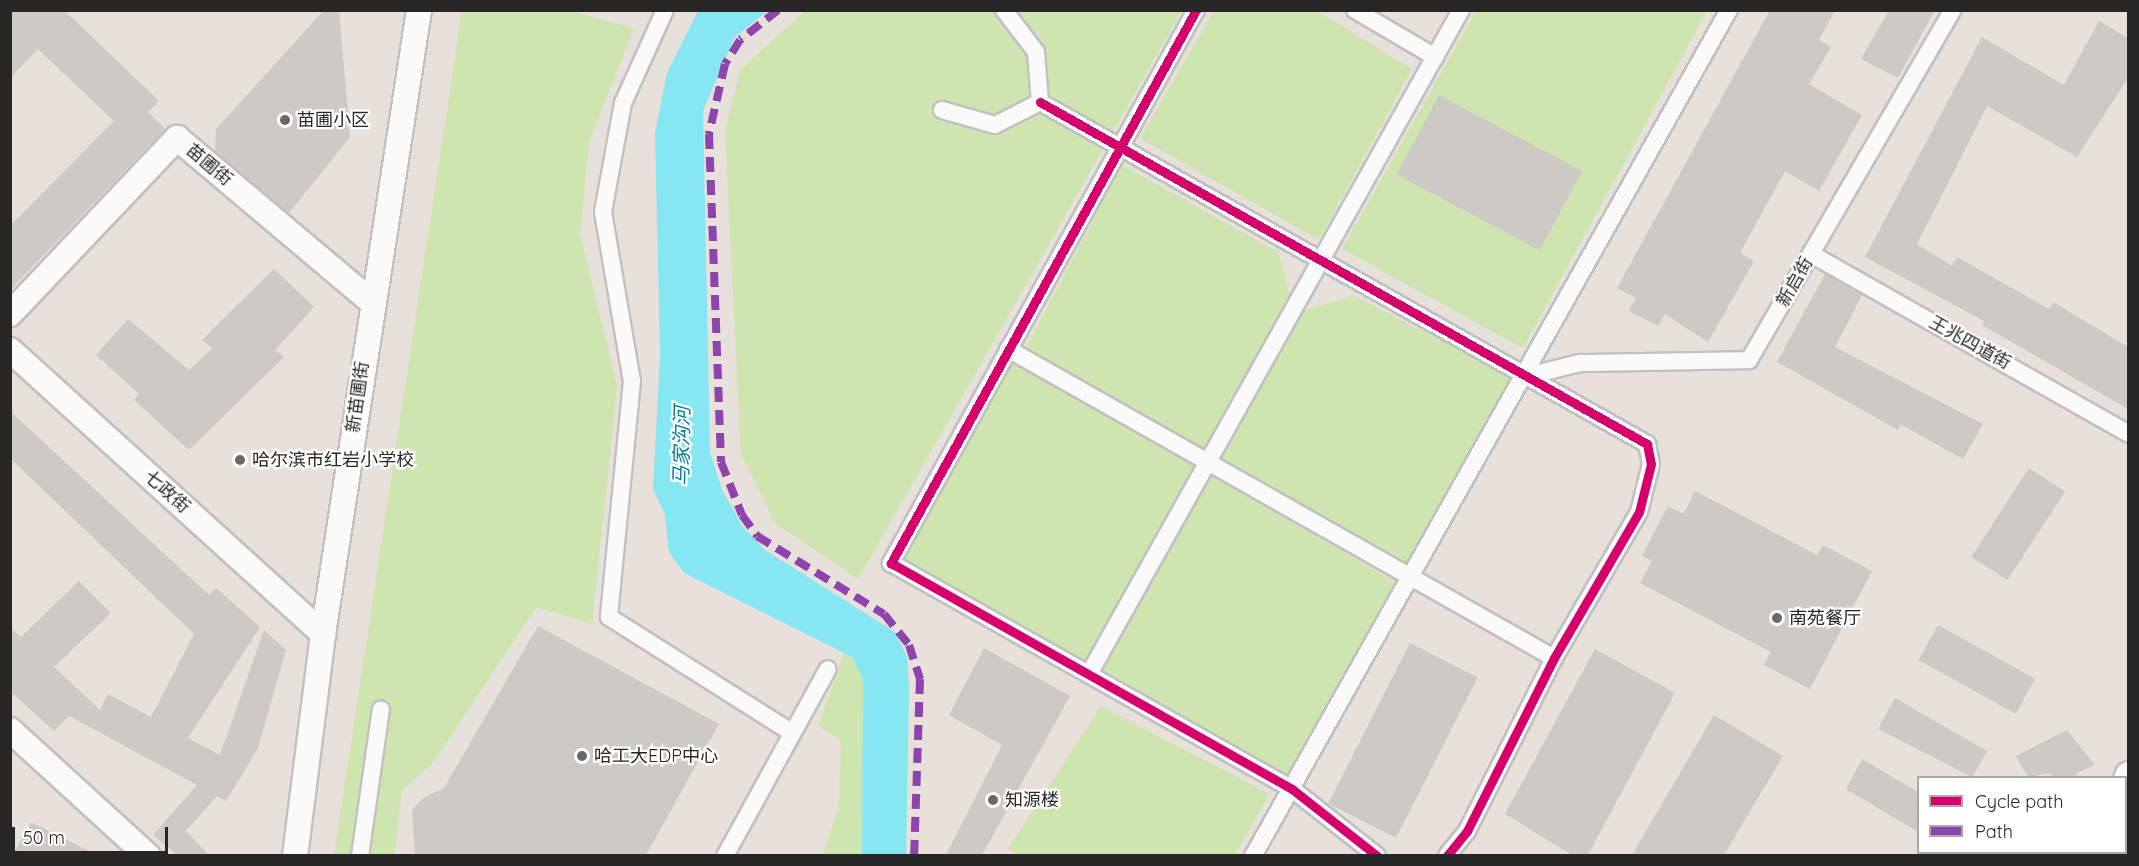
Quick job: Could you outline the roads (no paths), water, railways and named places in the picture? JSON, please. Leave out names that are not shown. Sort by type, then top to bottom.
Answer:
[{"type":"main road","name":"新苗圃街","points":[[368,298],[402,10]]},
{"type":"main road","name":"新苗圃街","points":[[282,855],[319,630],[368,298],[419,10]]},
{"type":"main road","name":"苗圃街","points":[[10,314],[177,138],[368,298]]},
{"type":"main road","name":"七政街","points":[[10,350],[319,630]]},
{"type":"main road","name":"新苗圃街","points":[[295,855],[319,630]]},
{"type":"main road","points":[[10,730],[148,855]]},
{"type":"street","points":[[665,10],[623,103],[603,212],[632,381],[609,616],[791,732]]},
{"type":"street","points":[[1004,10],[1036,52],[1040,102]]},
{"type":"street","points":[[1196,10],[1118,145],[891,563],[1292,789],[1377,855]]},
{"type":"street","points":[[1355,10],[1435,57]]},
{"type":"street","points":[[1089,674],[1461,10]]},
{"type":"street","points":[[1253,855],[1527,376],[1729,10]]},
{"type":"street","name":"新启街","points":[[1527,376],[1580,363],[1749,360],[1953,10]]},
{"type":"street","points":[[942,110],[995,125],[1040,102]]},
{"type":"street","points":[[1040,102],[1647,444],[1651,464],[1639,512],[1554,658],[1467,831],[1447,855]]},
{"type":"street","name":"王兆四道街","points":[[1811,254],[2128,433]]},
{"type":"street","points":[[1008,349],[1207,465],[1554,658]]},
{"type":"street","points":[[725,855],[791,732],[828,669]]},
{"type":"street","points":[[360,855],[381,708]]},
{"type":"water","name":"马家沟河","points":[[698,11],[767,11],[734,38],[703,111],[710,452],[722,490],[742,526],[765,550],[895,632],[907,657],[909,689],[906,855],[862,855],[863,680],[852,657],[684,573],[669,552],[665,514],[653,489],[660,354],[655,133],[667,73]]},
{"type":"place","name":"苗圃小区","points":[[285,120]]},
{"type":"place","name":"哈尔滨市红岩小学校","points":[[240,460]]},
{"type":"place","name":"南苑餐厅","points":[[1777,618]]},
{"type":"place","name":"哈工大EDP中心","points":[[582,756]]},
{"type":"place","name":"知源楼","points":[[993,800]]}]
